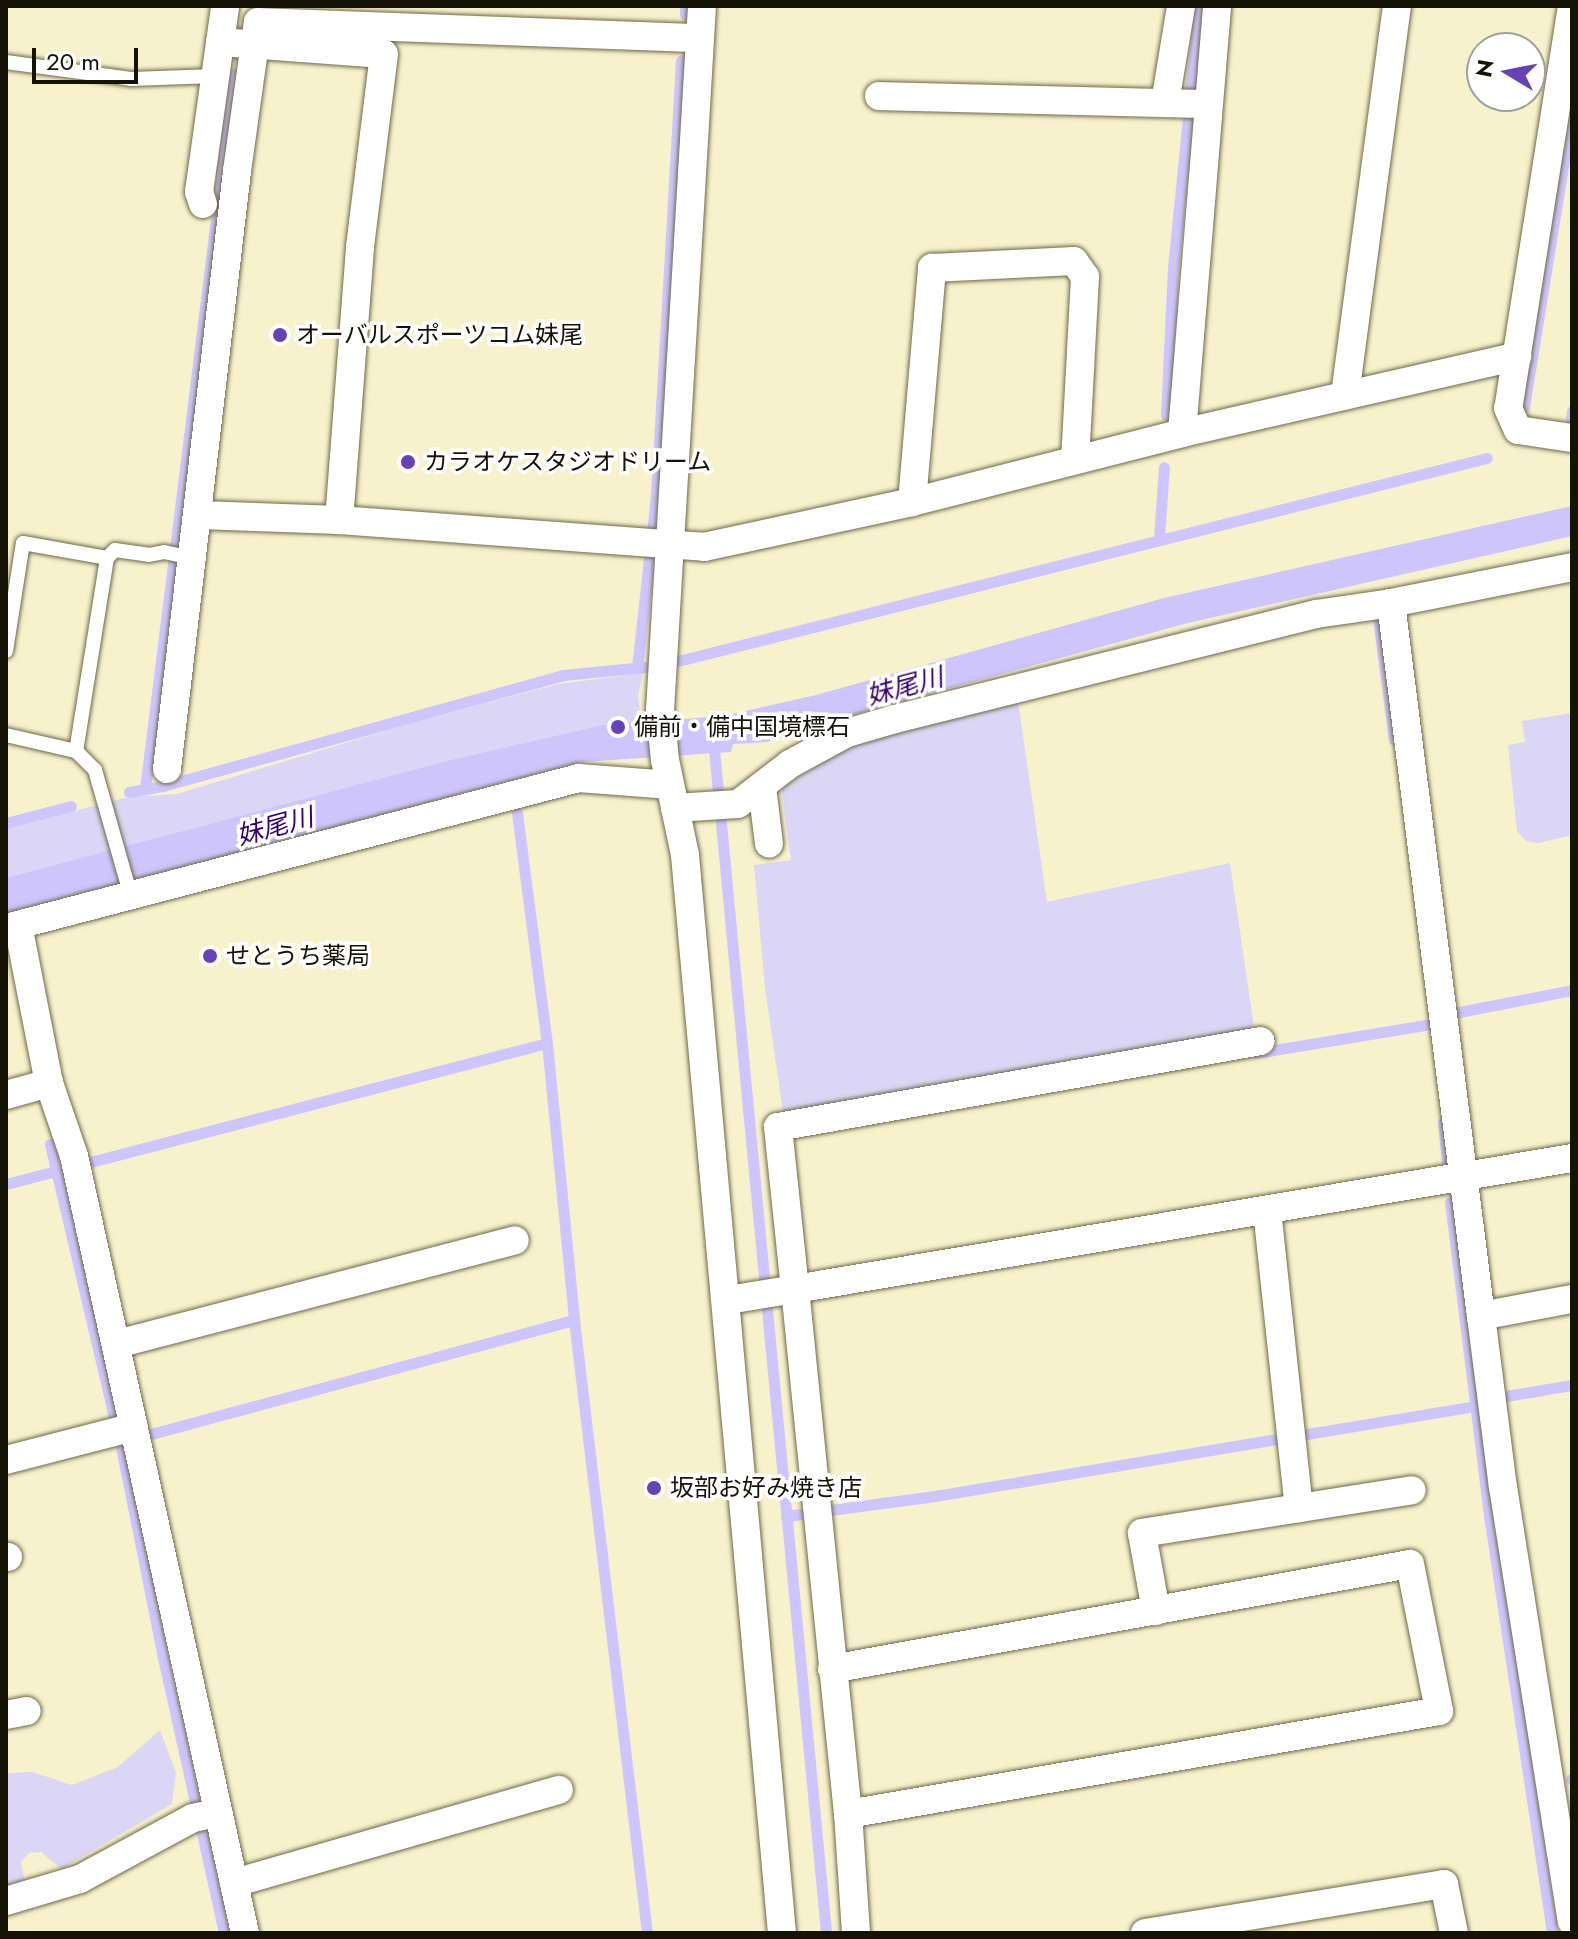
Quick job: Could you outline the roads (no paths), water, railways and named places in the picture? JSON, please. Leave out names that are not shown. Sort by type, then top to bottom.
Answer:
[{"type":"street","points":[[702,6],[657,544],[662,723],[685,855],[735,1299],[782,1933]]},
{"type":"street","points":[[1181,6],[1186,104],[1182,433]]},
{"type":"street","points":[[1186,104],[1217,6]]},
{"type":"street","points":[[1345,395],[1397,6]]},
{"type":"street","points":[[1572,6],[1508,408],[1518,430],[1572,438]]},
{"type":"street","points":[[167,769],[188,557],[199,515],[220,168],[215,76],[223,22],[257,34],[384,54],[360,248],[339,520]]},
{"type":"street","points":[[257,34],[700,38]]},
{"type":"street","points":[[203,204],[199,192],[220,168],[257,34]]},
{"type":"street","points":[[879,96],[1186,104]]},
{"type":"street","points":[[912,502],[932,268],[1074,261],[1085,277],[1075,459]]},
{"type":"street","points":[[199,515],[339,520],[704,547],[912,502],[1182,433],[1517,356]]},
{"type":"street","points":[[245,1933],[234,1883],[206,1815],[123,1430],[117,1344],[76,1165],[49,1083],[12,926],[128,887],[579,778],[676,790],[738,804],[790,764],[847,733],[895,719],[1316,614],[1391,603],[1572,567]]},
{"type":"street","points":[[1391,603],[1503,1487],[1572,1922]]},
{"type":"street","points":[[762,787],[769,844]]},
{"type":"street","points":[[847,1932],[848,1814],[788,1292],[778,1127],[1260,1041]]},
{"type":"street","points":[[6,1095],[49,1083]]},
{"type":"street","points":[[735,1299],[1572,1158]]},
{"type":"street","points":[[1267,1210],[1299,1508]]},
{"type":"street","points":[[117,1344],[515,1240]]},
{"type":"street","points":[[1481,1316],[1572,1299]]},
{"type":"street","points":[[6,1460],[123,1430]]},
{"type":"street","points":[[1156,1611],[1142,1533],[1412,1490]]},
{"type":"street","points":[[832,1669],[1410,1564],[1439,1711],[848,1814]]},
{"type":"street","points":[[234,1883],[559,1790]]},
{"type":"street","points":[[6,1901],[80,1879],[206,1815]]},
{"type":"street","points":[[1145,1933],[1444,1884],[1454,1933]]},
{"type":"lane","points":[[6,62],[131,79],[215,76]]},
{"type":"lane","points":[[6,651],[23,543],[107,558]]},
{"type":"lane","points":[[76,751],[107,558],[115,550],[149,555],[164,552],[188,557]]},
{"type":"lane","points":[[6,735],[76,751],[95,770],[128,887]]},
{"type":"water","name":"妹尾川","points":[[1572,506],[1572,536],[1188,623],[841,718],[767,742],[733,744],[731,752],[581,762],[6,914],[6,878],[451,760],[603,725],[724,716],[816,695],[1164,598]]},
{"type":"waterway","points":[[685,6],[685,14]]},
{"type":"waterway","points":[[1166,415],[1173,268],[1199,6]]},
{"type":"waterway","points":[[637,668],[656,495],[681,61]]},
{"type":"waterway","points":[[145,789],[234,74]]},
{"type":"waterway","points":[[1524,407],[1572,110]]},
{"type":"waterway","points":[[1571,419],[1572,411]]},
{"type":"waterway","points":[[674,662],[1487,458]]},
{"type":"waterway","points":[[1159,538],[1164,467]]},
{"type":"waterway","points":[[1378,618],[1394,740]]},
{"type":"waterway","points":[[129,792],[163,786],[563,675],[645,667]]},
{"type":"waterway","points":[[713,739],[826,1933]]},
{"type":"waterway","points":[[6,823],[71,806]]},
{"type":"waterway","points":[[517,813],[547,1043],[574,1320],[647,1933]]},
{"type":"waterway","points":[[1454,1013],[1572,990]]},
{"type":"waterway","points":[[1256,1053],[1431,1024]]},
{"type":"waterway","points":[[6,1184],[547,1043]]},
{"type":"waterway","points":[[1443,1122],[1447,1163]]},
{"type":"waterway","points":[[50,1144],[120,1442],[162,1653],[224,1933]]},
{"type":"waterway","points":[[1450,1202],[1490,1522],[1552,1933]]},
{"type":"waterway","points":[[151,1434],[574,1320]]},
{"type":"waterway","points":[[1506,1396],[1572,1385]]},
{"type":"waterway","points":[[830,1510],[935,1496],[1475,1406]]},
{"type":"waterway","points":[[786,1516],[802,1514]]},
{"type":"place","name":"オーバルスポーツコム妹尾","points":[[280,335]]},
{"type":"place","name":"カラオケスタジオドリーム","points":[[408,462]]},
{"type":"place","name":"備前・備中国境標石","points":[[618,727]]},
{"type":"place","name":"せとうち薬局","points":[[210,956]]},
{"type":"place","name":"坂部お好み焼き店","points":[[654,1488]]}]
